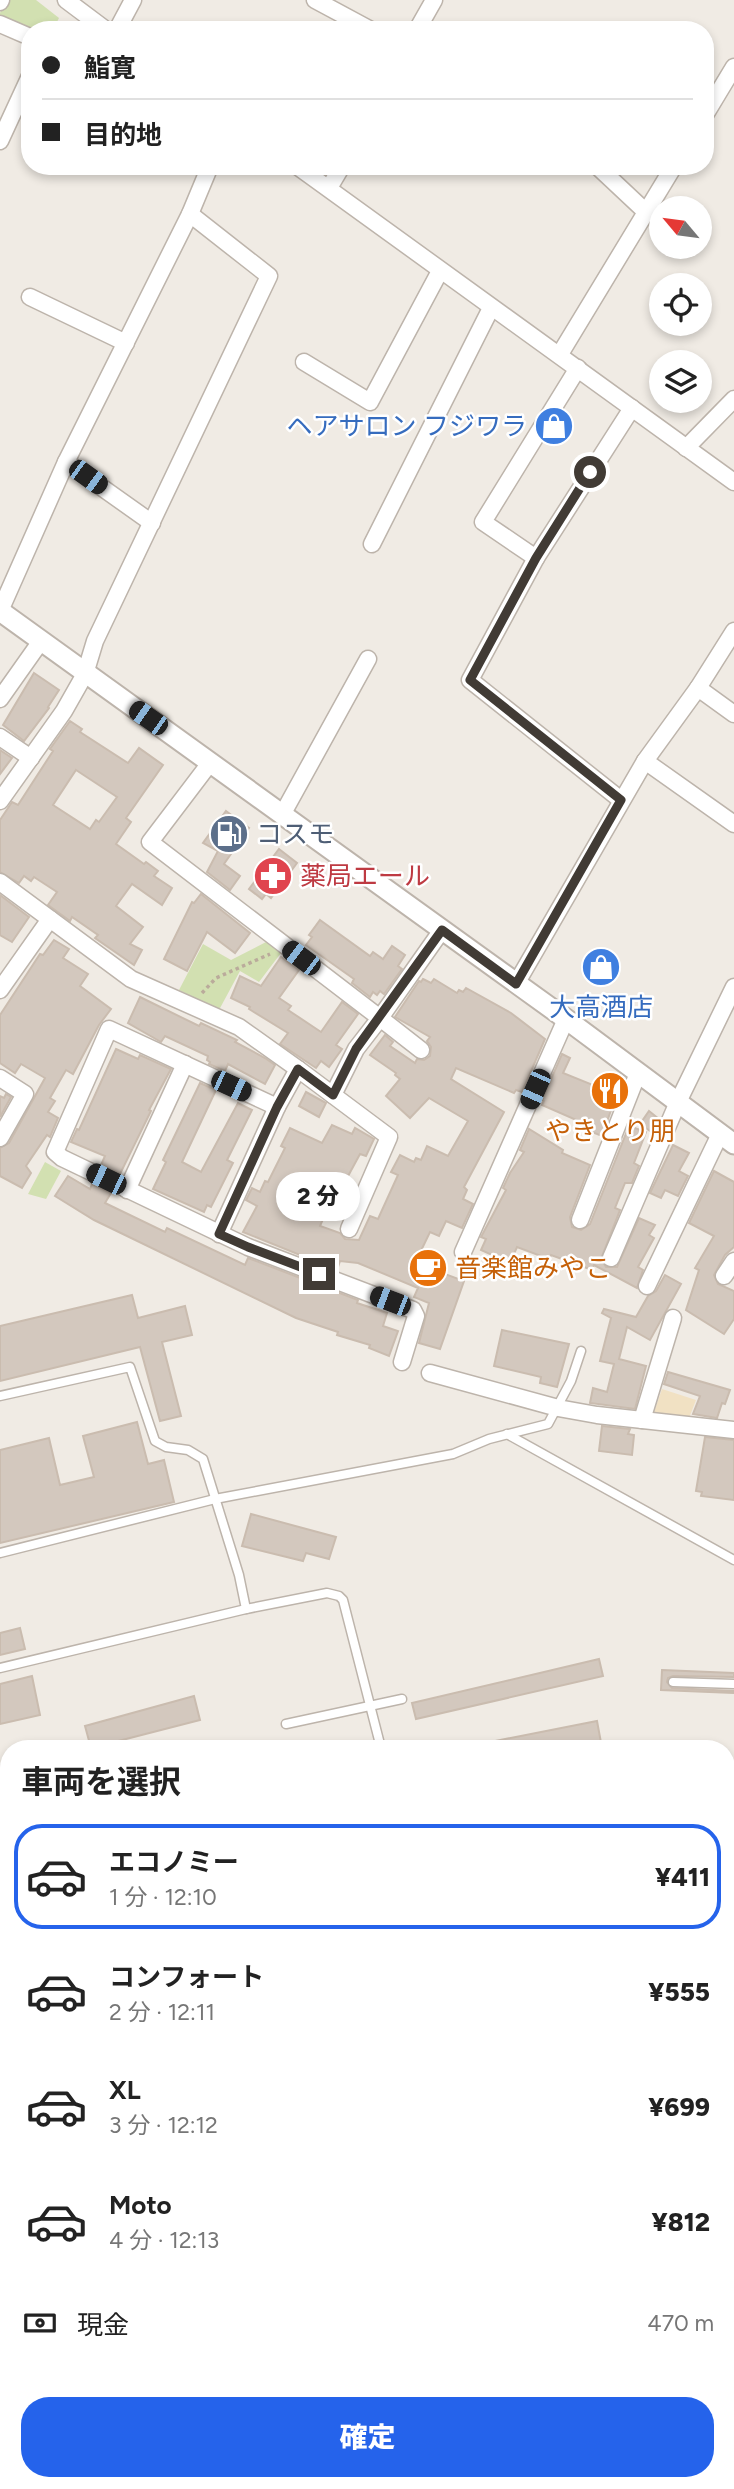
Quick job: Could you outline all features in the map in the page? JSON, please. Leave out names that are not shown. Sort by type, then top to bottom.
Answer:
[{"type":"street","points":[[122,21],[133,0]]},
{"type":"street","points":[[315,0],[354,21]]},
{"type":"street","points":[[422,21],[434,0]]},
{"type":"street","points":[[75,3],[96,21]]},
{"type":"street","points":[[0,24],[21,33]]},
{"type":"street","points":[[714,100],[734,67]]},
{"type":"street","points":[[0,141],[21,96]]},
{"type":"street","points":[[206,175],[190,214],[66,462],[0,611],[566,1019],[727,1139],[647,1286]]},
{"type":"street","points":[[310,175],[734,482]]},
{"type":"street","points":[[330,188],[337,175]]},
{"type":"street","points":[[607,175],[646,212]]},
{"type":"street","points":[[560,355],[669,175]]},
{"type":"street","points":[[0,800],[64,711],[85,674],[95,641],[269,276],[190,214]]},
{"type":"street","points":[[304,362],[370,402],[440,271]]},
{"type":"street","points":[[30,297],[126,343]]},
{"type":"street","points":[[372,544],[491,308]]},
{"type":"street","points":[[536,558],[483,522],[578,368]]},
{"type":"street","points":[[686,448],[734,398]]},
{"type":"street","points":[[621,800],[470,680],[536,558],[632,408]]},
{"type":"street","points":[[66,462],[152,523]]},
{"type":"street","points":[[516,984],[645,761],[698,688],[734,631]]},
{"type":"street","points":[[0,699],[41,641]]},
{"type":"street","points":[[282,815],[368,659]]},
{"type":"street","points":[[698,688],[734,714]]},
{"type":"street","points":[[0,737],[31,758]]},
{"type":"street","points":[[645,761],[734,824]]},
{"type":"street","points":[[210,763],[150,842],[421,1050]]},
{"type":"street","points":[[0,882],[131,979],[239,1027],[389,1137],[349,1229]]},
{"type":"street","points":[[0,990],[50,919]]},
{"type":"street","points":[[333,1095],[356,1049],[442,930]]},
{"type":"street","points":[[611,1258],[678,1102],[734,987]]},
{"type":"street","points":[[463,1252],[566,1019]]},
{"type":"street","points":[[277,1107],[109,1029],[55,1152],[127,1190],[248,1247],[414,1310],[416,1316],[402,1362]]},
{"type":"street","points":[[127,1190],[185,1064]]},
{"type":"street","points":[[219,1234],[277,1107],[298,1069]]},
{"type":"street","points":[[580,1220],[638,1073]]},
{"type":"street","points":[[0,1078],[25,1094],[0,1138]]},
{"type":"street","points":[[724,1276],[734,1261]]},
{"type":"street","points":[[642,1420],[673,1318]]},
{"type":"street","points":[[430,1373],[558,1408],[734,1430]]},
{"type":"lane","points":[[0,1553],[215,1499],[453,1454],[489,1438],[548,1424],[571,1381],[581,1351]]},
{"type":"lane","points":[[0,1396],[130,1367],[155,1441],[166,1447],[188,1450],[203,1459],[239,1575],[246,1609]]},
{"type":"lane","points":[[507,1434],[734,1560]]},
{"type":"lane","points":[[0,1668],[246,1609],[327,1593],[343,1600],[379,1740]]},
{"type":"lane","points":[[673,1682],[734,1684]]},
{"type":"lane","points":[[286,1724],[402,1699]]},
{"type":"path","points":[[194,1007],[205,988],[216,978],[271,954],[281,943]]},
{"type":"green space","points":[[6,0],[36,0],[59,18],[58,21],[21,21],[21,27],[0,19]]},
{"type":"green space","points":[[266,942],[281,953],[259,982],[240,971],[219,1010],[179,990],[203,944],[231,960]]},
{"type":"green space","points":[[45,1162],[61,1171],[46,1199],[28,1194]]},
{"type":"sand","points":[[662,1389],[696,1400],[689,1418],[653,1415]]},
{"type":"building","points":[[34,673],[59,690],[24,741],[3,725]]},
{"type":"building","points":[[70,721],[82,729],[80,732],[128,763],[139,748],[163,765],[126,818],[131,822],[116,844],[158,871],[154,876],[172,888],[162,905],[132,884],[116,906],[143,927],[130,944],[142,950],[134,965],[95,938],[98,935],[72,917],[70,921],[48,905],[57,892],[34,877],[31,881],[24,876],[19,883],[0,872],[0,820],[12,802],[18,805],[53,751],[50,749]],"holes":[[[76,770],[117,797],[99,822],[96,820],[90,829],[53,805]]]},
{"type":"building","points":[[0,750],[12,758],[0,774]]},
{"type":"building","points":[[226,811],[249,828],[224,864],[240,876],[230,890],[207,872],[218,851],[203,843]]},
{"type":"building","name":"薬局エール","points":[[279,849],[297,863],[271,898],[266,894],[262,899],[249,889]]},
{"type":"building","points":[[201,894],[250,933],[235,953],[207,932],[187,971],[164,959],[192,902]]},
{"type":"building","points":[[0,895],[29,917],[12,942],[0,935]]},
{"type":"building","points":[[320,920],[370,956],[373,952],[383,959],[392,946],[405,955],[398,966],[402,969],[384,994],[380,991],[377,995],[373,992],[370,997],[352,983],[354,979],[306,945],[312,937],[309,935]]},
{"type":"building","points":[[54,940],[69,949],[63,958],[88,974],[80,986],[111,1009],[99,1025],[73,1074],[66,1070],[50,1098],[55,1101],[48,1112],[58,1118],[50,1137],[47,1135],[26,1166],[31,1173],[22,1188],[0,1176],[0,1148],[9,1143],[45,1078],[21,1064],[15,1073],[0,1063],[0,1015],[40,954],[43,955]]},
{"type":"building","points":[[281,957],[299,970],[279,998],[291,1006],[288,1010],[321,1032],[342,1002],[358,1014],[336,1045],[342,1049],[329,1067],[321,1061],[316,1068],[280,1044],[288,1033],[249,1009],[250,1007],[231,998],[240,976],[261,986]]},
{"type":"building","points":[[423,979],[431,983],[434,979],[457,993],[466,988],[511,1013],[545,1039],[522,1092],[516,1090],[514,1093],[456,1068],[451,1079],[504,1112],[464,1187],[467,1190],[463,1199],[473,1204],[462,1228],[446,1221],[439,1236],[430,1232],[417,1259],[436,1265],[434,1270],[464,1281],[440,1349],[419,1343],[429,1303],[414,1297],[418,1288],[358,1263],[340,1261],[337,1270],[243,1232],[257,1206],[246,1200],[252,1188],[260,1192],[265,1181],[268,1182],[285,1148],[281,1146],[290,1128],[322,1143],[332,1125],[352,1134],[355,1128],[374,1139],[366,1156],[360,1154],[347,1178],[344,1176],[320,1226],[340,1233],[345,1239],[359,1240],[370,1216],[378,1219],[398,1175],[391,1172],[400,1155],[414,1162],[416,1158],[421,1160],[427,1146],[448,1156],[468,1121],[429,1098],[410,1118],[386,1096],[400,1079],[396,1073],[370,1055],[385,1035],[393,1042],[390,1046],[415,1063],[417,1059],[424,1060],[430,1056],[431,1047],[427,1041],[430,1037],[395,1017]]},
{"type":"building","points":[[140,997],[199,1026],[201,1023],[237,1040],[235,1042],[265,1058],[275,1065],[265,1084],[228,1064],[225,1071],[209,1064],[208,1056],[165,1036],[161,1042],[128,1023]]},
{"type":"building","points":[[116,1049],[138,1059],[140,1055],[171,1069],[120,1174],[101,1165],[105,1156],[71,1142]]},
{"type":"building","points":[[562,1054],[570,1058],[563,1073],[595,1086],[596,1082],[618,1090],[602,1136],[579,1127],[581,1122],[542,1105]]},
{"type":"building","points":[[200,1083],[216,1090],[182,1162],[201,1172],[238,1103],[252,1110],[227,1160],[233,1163],[211,1207],[207,1205],[204,1212],[153,1189],[166,1162],[163,1160]]},
{"type":"building","points":[[306,1092],[326,1103],[319,1117],[299,1106]]},
{"type":"building","points":[[6,1094],[11,1097],[0,1117],[0,1096],[4,1098]]},
{"type":"building","points":[[649,1111],[659,1119],[653,1133],[640,1124]]},
{"type":"building","points":[[629,1126],[646,1132],[634,1163],[639,1166],[632,1183],[625,1183],[615,1208],[620,1210],[601,1259],[606,1267],[617,1267],[639,1218],[655,1225],[649,1235],[654,1238],[638,1267],[643,1270],[637,1288],[594,1265],[592,1270],[551,1255],[549,1259],[517,1247],[510,1263],[481,1250],[486,1239],[481,1237],[506,1190],[503,1188],[510,1173],[524,1152],[520,1150],[529,1129],[563,1150],[562,1153],[590,1165],[570,1217],[572,1227],[581,1230],[590,1224]]},
{"type":"building","points":[[673,1145],[689,1153],[679,1171],[688,1176],[678,1196],[665,1190],[661,1198],[650,1193]]},
{"type":"building","points":[[714,1171],[734,1182],[734,1247],[725,1255],[714,1275],[718,1284],[734,1291],[734,1319],[724,1334],[686,1310],[699,1270],[695,1268],[714,1236],[689,1223]]},
{"type":"building","points":[[68,1176],[90,1189],[92,1184],[111,1193],[105,1203],[165,1232],[167,1228],[245,1265],[248,1258],[387,1313],[383,1326],[398,1331],[389,1356],[369,1348],[370,1345],[296,1318],[94,1220],[55,1196]]},
{"type":"building","points":[[665,1275],[681,1284],[650,1340],[627,1327],[619,1359],[646,1366],[635,1409],[590,1403],[593,1388],[607,1392],[614,1364],[600,1361],[611,1318],[602,1313],[604,1309],[636,1317]]},
{"type":"building","points":[[132,1295],[138,1318],[185,1306],[192,1335],[162,1342],[181,1416],[160,1421],[140,1347],[0,1381],[0,1326]]},
{"type":"building","points":[[502,1330],[569,1344],[557,1387],[540,1383],[541,1377],[494,1366]]},
{"type":"building","points":[[668,1372],[730,1390],[717,1418],[693,1414],[700,1396],[664,1384]]},
{"type":"building","points":[[137,1422],[148,1464],[164,1460],[174,1502],[0,1543],[0,1450],[49,1438],[60,1485],[94,1477],[83,1436]]},
{"type":"building","points":[[602,1426],[630,1429],[628,1434],[634,1435],[632,1455],[599,1451]]},
{"type":"building","points":[[705,1437],[734,1440],[734,1500],[701,1496],[702,1492],[696,1491]]},
{"type":"building","points":[[251,1514],[336,1537],[329,1559],[306,1553],[303,1561],[242,1546]]},
{"type":"building","points":[[20,1628],[25,1649],[0,1655],[0,1633]]},
{"type":"building","points":[[599,1659],[603,1676],[416,1719],[412,1703]]},
{"type":"building","points":[[662,1670],[734,1673],[734,1677],[673,1676],[668,1678],[667,1682],[672,1688],[734,1693],[661,1690]]},
{"type":"building","points":[[32,1676],[40,1715],[0,1724],[0,1684]]},
{"type":"building","points":[[194,1696],[200,1720],[122,1740],[89,1740],[85,1726]]},
{"type":"building","points":[[597,1721],[601,1740],[500,1740]]},
{"type":"place","name":"ヘアサロン フジワラ","points":[[554,426]]},
{"type":"place","name":"コスモ","points":[[229,834]]},
{"type":"place","name":"薬局エール","points":[[273,876]]},
{"type":"place","name":"大高酒店","points":[[601,967]]},
{"type":"place","name":"やきとり朋","points":[[610,1091]]},
{"type":"place","name":"音楽館みやこ","points":[[428,1268]]},
{"type":"route","points":[[319,1274],[219,1234],[277,1107],[298,1069],[333,1095],[356,1049],[442,930],[516,984],[621,800],[470,680],[536,558],[590,472]]}]
